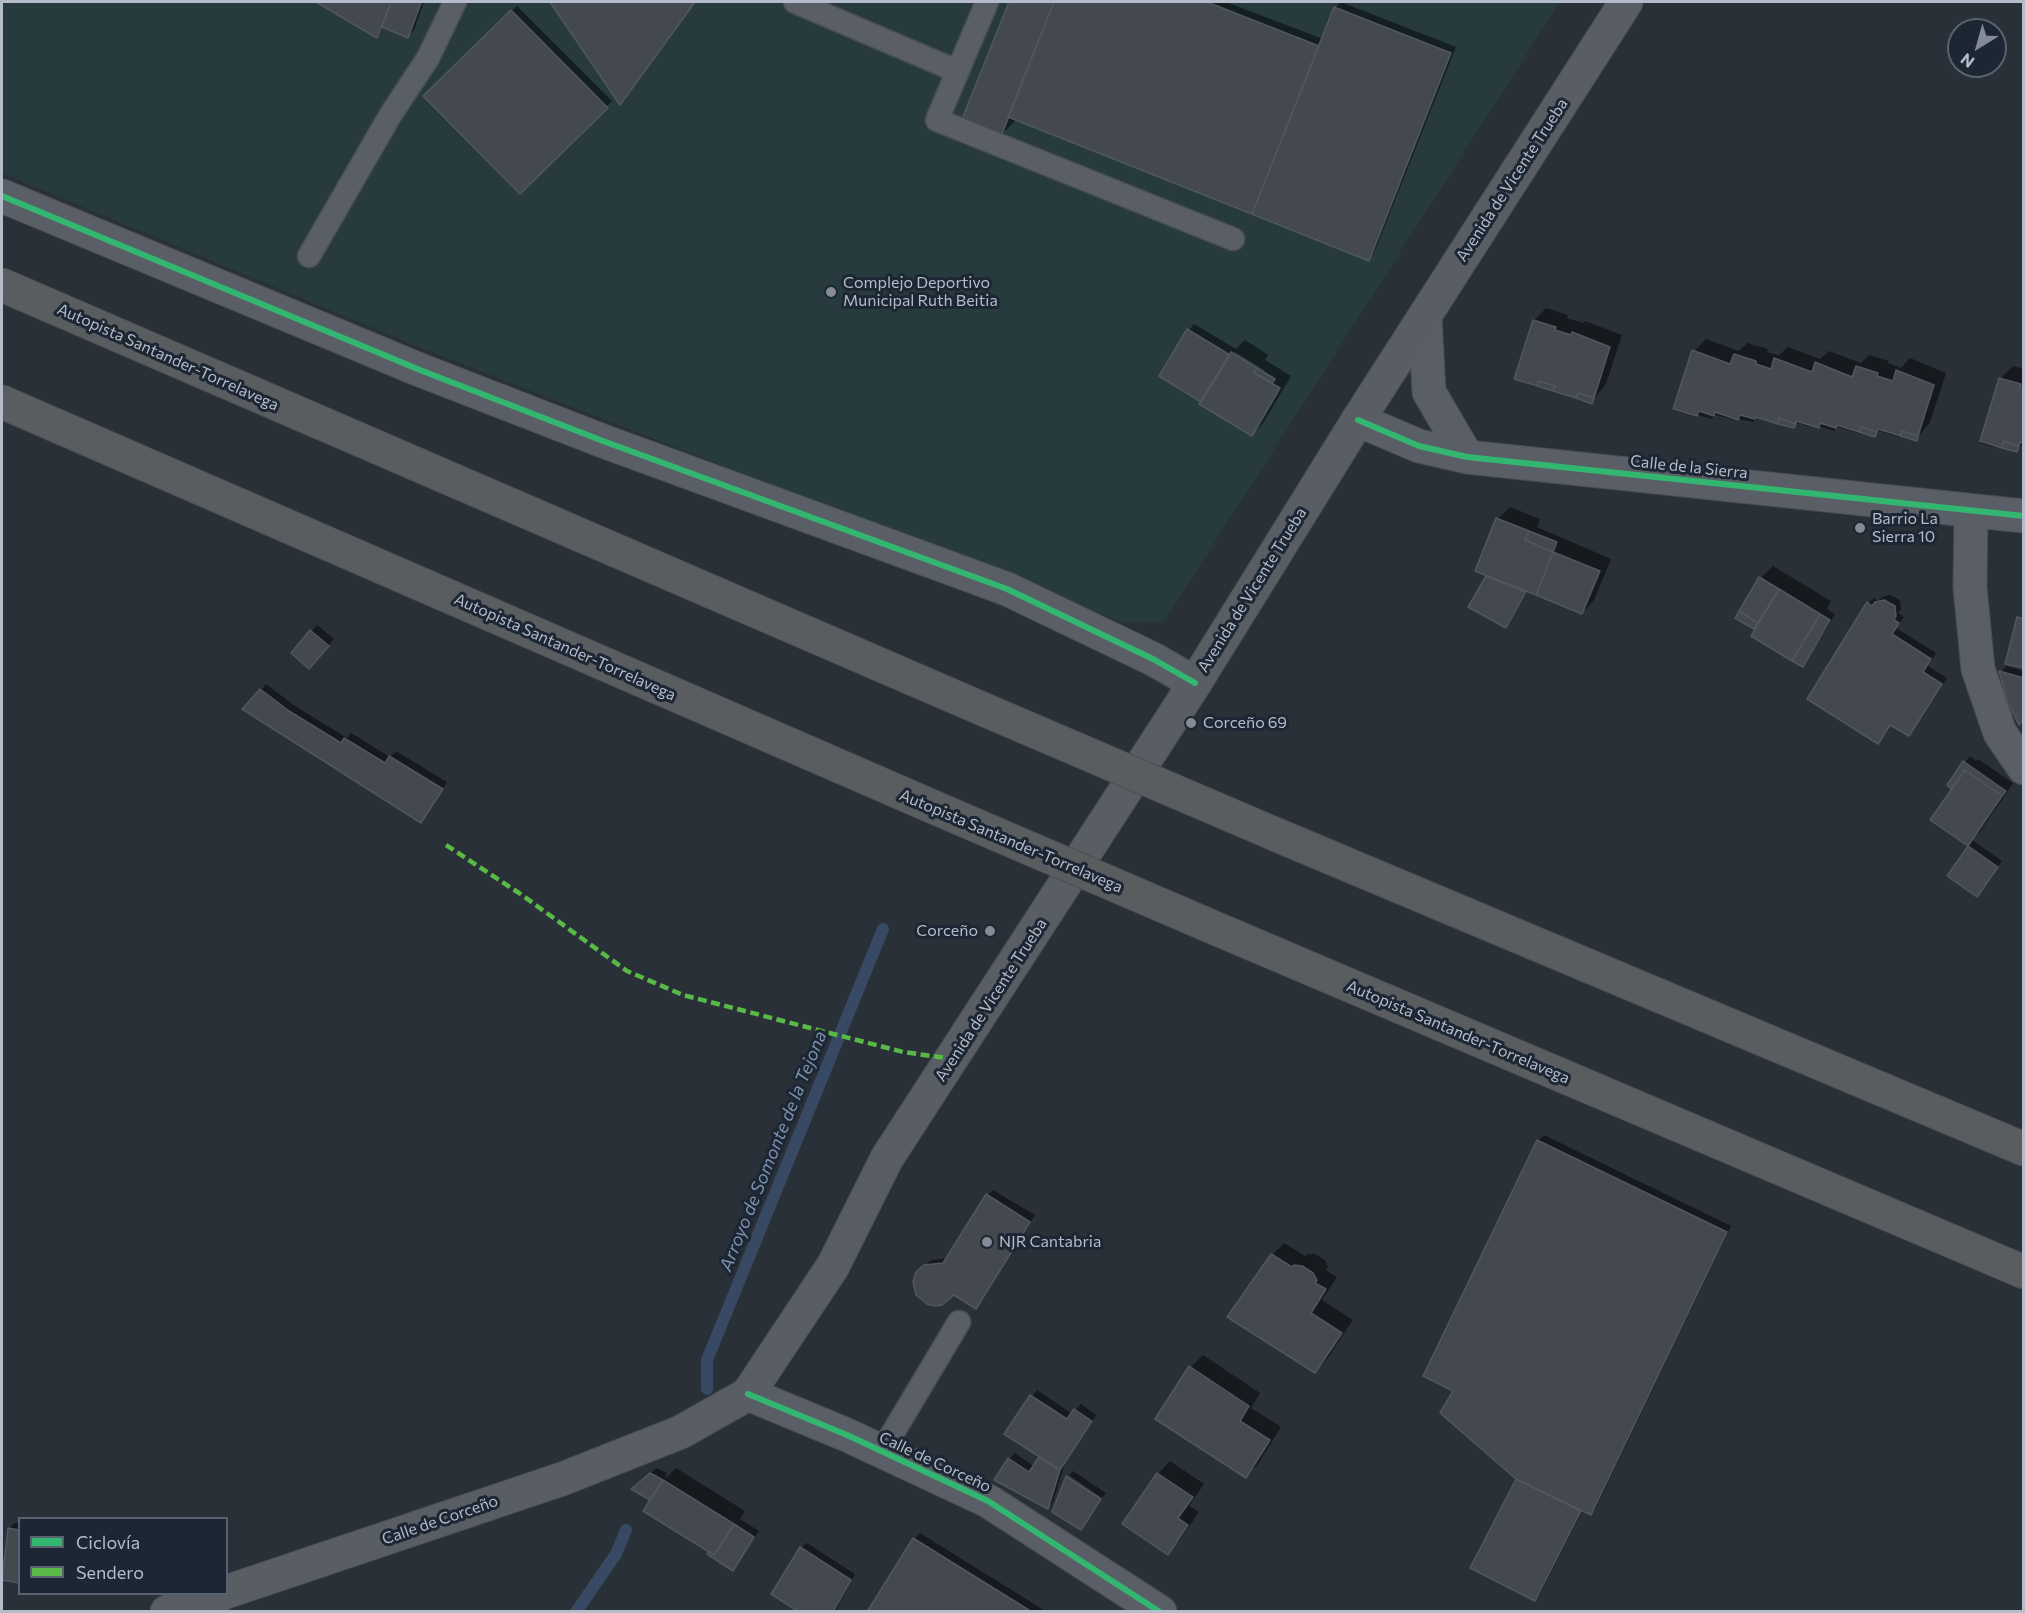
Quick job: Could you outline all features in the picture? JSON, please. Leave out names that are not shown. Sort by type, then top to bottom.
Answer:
[{"type":"highway","name":"Autopista Santander-Torrelavega","points":[[2,285],[1277,836],[2024,1149]]},
{"type":"highway","name":"Autopista Santander-Torrelavega","points":[[2,402],[931,806],[2024,1272]]},
{"type":"main road","name":"Avenida de Vicente Trueba","points":[[748,1394],[833,1266],[887,1158],[1195,682],[1358,420],[1626,2]]},
{"type":"main road","name":"Calle de Corceño","points":[[228,1591],[562,1479],[681,1432],[748,1394]]},
{"type":"main road","points":[[167,1611],[216,1595]]},
{"type":"street","points":[[2,196],[142,256],[453,383],[613,445],[1007,589],[1143,654],[1195,682]]},
{"type":"street","points":[[1425,317],[1429,392],[1467,457]]},
{"type":"street","name":"Calle de la Sierra","points":[[1358,420],[1419,446],[1467,457],[2024,516]]},
{"type":"street","points":[[1971,512],[1970,587],[1978,669],[2000,733],[2024,768]]},
{"type":"street","name":"Calle de Corceño","points":[[748,1394],[882,1451],[988,1502],[1160,1611]]},
{"type":"lane","points":[[309,256],[392,114],[428,58],[455,2]]},
{"type":"lane","points":[[795,2],[957,71]]},
{"type":"lane","points":[[987,2],[937,120],[1233,239]]},
{"type":"lane","points":[[882,1451],[959,1322]]},
{"type":"green space","name":"Complejo Deportivo Municipal Ruth Beitia","points":[[2,2],[1560,2],[1163,623],[1122,622],[409,343],[2,173]]},
{"type":"building","points":[[316,2],[391,2],[377,38]]},
{"type":"building","points":[[391,2],[421,3],[408,38],[382,27]]},
{"type":"building","points":[[550,2],[695,2],[620,105]]},
{"type":"building","points":[[1009,2],[1054,2],[1000,139],[960,124]]},
{"type":"building","points":[[1054,2],[1207,2],[1319,46],[1252,214],[1008,117]]},
{"type":"building","points":[[1334,7],[1451,53],[1369,261],[1252,214]]},
{"type":"building","points":[[511,10],[608,108],[520,194],[423,96]]},
{"type":"building","points":[[1533,320],[1556,327],[1555,330],[1571,335],[1572,332],[1610,347],[1594,398],[1578,393],[1576,398],[1553,391],[1555,386],[1539,381],[1537,386],[1514,379]]},
{"type":"building","points":[[1187,329],[1230,355],[1201,402],[1159,376]]},
{"type":"building","points":[[1692,350],[1730,364],[1734,354],[1771,369],[1774,358],[1812,372],[1815,362],[1852,377],[1856,366],[1893,381],[1896,370],[1934,385],[1918,436],[1902,431],[1901,436],[1862,427],[1859,432],[1837,425],[1836,428],[1820,423],[1819,428],[1779,418],[1778,424],[1740,415],[1738,420],[1715,412],[1714,416],[1699,411],[1697,416],[1673,409]]},
{"type":"building","points":[[1231,352],[1257,368],[1254,373],[1280,388],[1252,436],[1199,404]]},
{"type":"building","points":[[1257,368],[1275,379],[1272,383],[1254,373]]},
{"type":"building","points":[[1999,378],[2021,384],[2020,387],[2024,388],[2024,444],[2020,442],[2019,446],[2004,441],[2002,448],[1980,441]]},
{"type":"building","points":[[1539,381],[1555,386],[1553,391],[1537,386]]},
{"type":"building","points":[[1578,393],[1594,398],[1592,404],[1576,398]]},
{"type":"building","points":[[1779,418],[1796,424],[1794,428],[1778,424]]},
{"type":"building","points":[[1862,427],[1877,432],[1875,437],[1859,432]]},
{"type":"building","points":[[1902,431],[1918,436],[1917,441],[1901,436]]},
{"type":"building","points":[[2004,441],[2019,446],[2017,452],[2002,448]]},
{"type":"building","points":[[1496,518],[1529,531],[1525,540],[1553,552],[1536,595],[1475,571]]},
{"type":"building","points":[[1529,531],[1557,542],[1553,552],[1525,540]]},
{"type":"building","points":[[1553,552],[1600,571],[1582,614],[1536,595]]},
{"type":"building","points":[[1486,576],[1526,592],[1506,628],[1468,607]]},
{"type":"building","points":[[1759,577],[1779,589],[1758,623],[1739,611]]},
{"type":"building","points":[[1779,589],[1820,614],[1792,661],[1751,636]]},
{"type":"building","points":[[1884,600],[1895,606],[1894,620],[1899,623],[1892,634],[1931,659],[1923,672],[1942,684],[1909,736],[1890,725],[1878,744],[1807,699],[1867,602],[1872,606],[1875,602]]},
{"type":"building","points":[[1739,611],[1758,623],[1754,629],[1735,618]]},
{"type":"building","points":[[1820,614],[1830,620],[1803,667],[1792,661]]},
{"type":"building","points":[[2017,617],[2024,619],[2024,668],[2005,664]]},
{"type":"building","points":[[310,630],[329,646],[309,669],[291,653]]},
{"type":"building","points":[[1999,671],[2024,678],[2024,718],[2019,725],[2008,703]]},
{"type":"building","points":[[260,689],[289,711],[341,743],[344,738],[385,763],[389,756],[443,789],[421,823],[242,709]]},
{"type":"building","points":[[1963,761],[2006,791],[2002,796],[1965,770],[1951,789],[1947,785]]},
{"type":"building","points":[[1965,770],[2002,796],[1968,846],[1930,820]]},
{"type":"building","points":[[1968,846],[1998,867],[1977,897],[1947,876]]},
{"type":"building","points":[[1537,1140],[1727,1232],[1591,1515],[1516,1479],[1440,1413],[1453,1391],[1423,1376]]},
{"type":"building","name":"NJR Cantabria","points":[[986,1194],[1030,1222],[976,1309],[954,1295],[942,1305],[927,1304],[916,1295],[913,1282],[916,1272],[924,1265],[943,1263]]},
{"type":"building","points":[[1271,1254],[1292,1267],[1302,1266],[1313,1273],[1317,1280],[1315,1283],[1326,1289],[1311,1313],[1342,1333],[1315,1373],[1227,1317]]},
{"type":"building","points":[[1189,1366],[1249,1406],[1240,1421],[1270,1440],[1246,1478],[1155,1419]]},
{"type":"building","points":[[1030,1395],[1067,1419],[1074,1409],[1092,1421],[1060,1470],[1004,1434]]},
{"type":"building","points":[[1039,1457],[1060,1470],[1048,1509],[994,1480],[1008,1458],[1029,1472]]},
{"type":"building","points":[[650,1473],[663,1480],[650,1500],[631,1489]]},
{"type":"building","points":[[1157,1473],[1193,1497],[1178,1518],[1188,1525],[1168,1555],[1122,1524]]},
{"type":"building","points":[[1066,1476],[1101,1499],[1081,1530],[1052,1512]]},
{"type":"building","points":[[1516,1479],[1581,1511],[1535,1601],[1470,1568]]},
{"type":"building","points":[[663,1480],[734,1524],[714,1555],[643,1511]]},
{"type":"building","points":[[734,1524],[754,1537],[733,1571],[707,1554],[709,1551],[714,1555]]},
{"type":"building","points":[[8,1528],[18,1530],[18,1583],[2,1580]]},
{"type":"building","points":[[913,1538],[1032,1612],[867,1612]]},
{"type":"building","points":[[800,1547],[851,1580],[833,1612],[799,1612],[771,1594]]},
{"type":"waterway","name":"Arroyo de Somonte de la Tejona","points":[[707,1389],[707,1360],[883,929]]},
{"type":"waterway","points":[[576,1612],[616,1554],[626,1530]]},
{"type":"marked path","points":[[446,845],[519,893],[627,971],[683,995],[903,1052],[953,1059]]},
{"type":"cycle path","points":[[2,196],[420,370],[603,441],[1007,589],[1153,659],[1195,683]]},
{"type":"cycle path","points":[[1358,420],[1419,446],[1467,457],[2024,516]]},
{"type":"cycle path","points":[[748,1394],[847,1435],[988,1501],[1160,1612]]},
{"type":"place","name":"Complejo Deportivo Municipal Ruth Beitia","points":[[831,292]]},
{"type":"place","name":"Barrio La Sierra 10","points":[[1860,528]]},
{"type":"place","name":"Corceño 69","points":[[1191,723]]},
{"type":"place","name":"Corceño","points":[[990,931]]},
{"type":"place","name":"NJR Cantabria","points":[[987,1242]]}]
